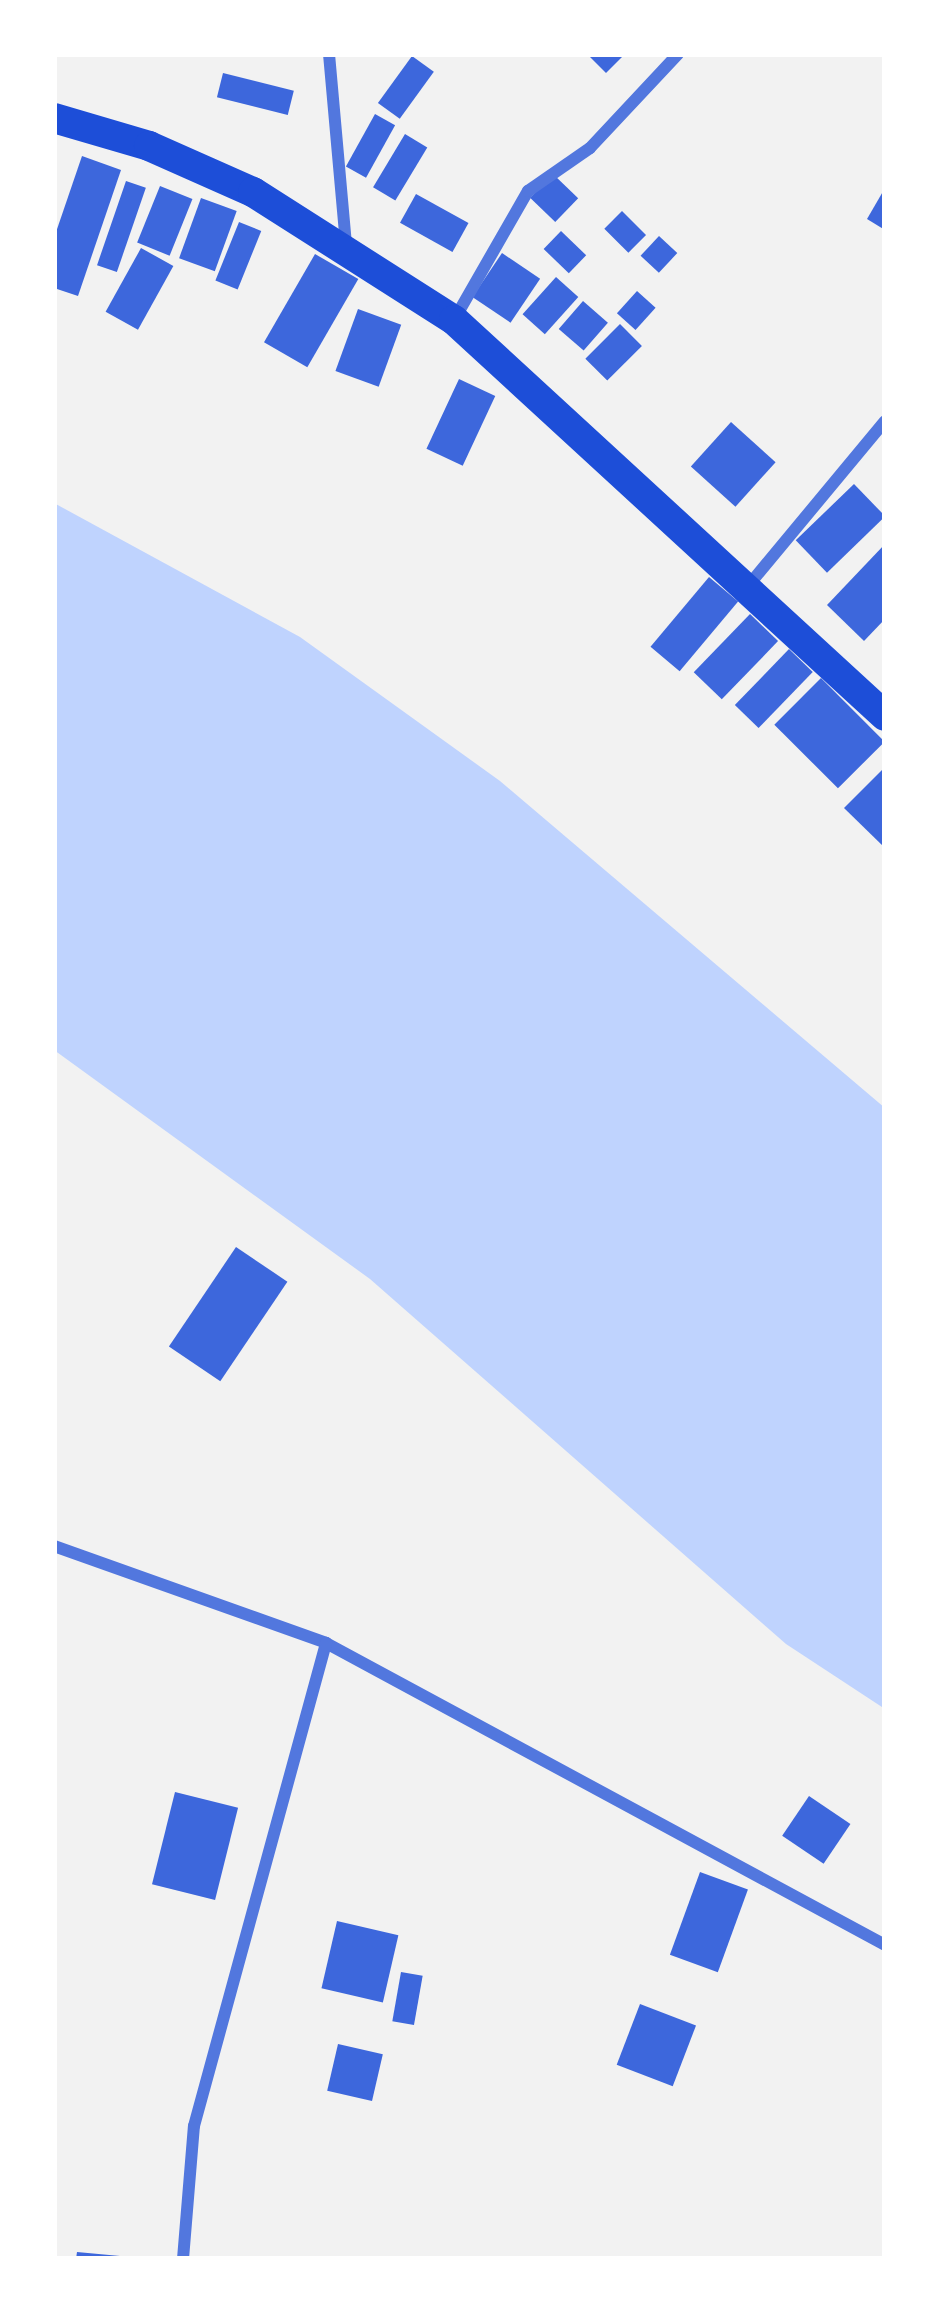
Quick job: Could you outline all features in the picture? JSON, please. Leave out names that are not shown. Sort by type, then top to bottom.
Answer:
[{"type":"main road","points":[[54,118],[149,146],[253,192],[454,320],[885,716]]},
{"type":"street","points":[[329,54],[347,253]]},
{"type":"street","points":[[454,320],[528,191],[590,148],[678,54]]},
{"type":"street","points":[[748,586],[885,421]]},
{"type":"street","points":[[54,1546],[326,1642],[885,1945]]},
{"type":"street","points":[[183,2259],[194,2126],[326,1642]]},
{"type":"water","points":[[54,503],[300,637],[500,781],[885,1108],[885,1709],[786,1644],[370,1279],[54,1050]]},
{"type":"building","points":[[587,54],[625,54],[606,73]]},
{"type":"building","points":[[412,56],[434,72],[400,119],[378,103]]},
{"type":"building","points":[[223,73],[294,91],[288,115],[217,97]]},
{"type":"building","points":[[375,114],[395,125],[366,178],[346,166]]},
{"type":"building","points":[[405,134],[427,147],[395,201],[373,187]]},
{"type":"building","points":[[82,156],[121,170],[78,296],[54,288],[54,238]]},
{"type":"building","points":[[553,174],[578,198],[555,222],[530,198]]},
{"type":"building","points":[[126,181],[146,188],[117,272],[97,265]]},
{"type":"building","points":[[160,186],[192,199],[170,256],[137,243]]},
{"type":"building","points":[[885,188],[885,230],[867,219]]},
{"type":"building","points":[[416,194],[468,223],[452,252],[400,223]]},
{"type":"building","points":[[201,198],[237,211],[215,271],[179,258]]},
{"type":"building","points":[[622,211],[646,235],[628,253],[604,229]]},
{"type":"building","points":[[239,222],[261,231],[238,289],[215,280]]},
{"type":"building","points":[[561,231],[586,255],[569,273],[544,249]]},
{"type":"building","points":[[659,236],[677,253],[659,273],[641,256]]},
{"type":"building","points":[[141,248],[173,266],[138,330],[106,312]]},
{"type":"building","points":[[502,253],[540,279],[510,323],[472,297]]},
{"type":"building","points":[[315,254],[358,279],[307,367],[264,342]]},
{"type":"building","points":[[556,277],[578,297],[545,334],[523,314]]},
{"type":"building","points":[[637,291],[656,308],[636,330],[617,313]]},
{"type":"building","points":[[583,301],[608,323],[584,351],[559,329]]},
{"type":"building","points":[[358,309],[401,325],[379,387],[335,371]]},
{"type":"building","points":[[620,324],[642,346],[607,381],[585,359]]},
{"type":"building","points":[[459,379],[495,396],[463,466],[426,449]]},
{"type":"building","points":[[731,422],[776,462],[735,507],[691,467]]},
{"type":"building","points":[[854,484],[885,517],[827,573],[796,540]]},
{"type":"building","points":[[885,544],[885,619],[864,641],[827,605]]},
{"type":"building","points":[[709,577],[738,601],[680,671],[651,647]]},
{"type":"building","points":[[750,614],[778,641],[722,699],[694,672]]},
{"type":"building","points":[[789,649],[813,672],[759,728],[735,705]]},
{"type":"building","points":[[821,678],[885,742],[838,788],[774,725]]},
{"type":"building","points":[[885,767],[885,848],[844,808]]},
{"type":"building","points":[[236,1247],[287,1282],[220,1381],[169,1346]]},
{"type":"building","points":[[175,1792],[238,1808],[215,1900],[152,1884]]},
{"type":"building","points":[[809,1796],[850,1824],[824,1864],[782,1836]]},
{"type":"building","points":[[700,1872],[748,1889],[718,1972],[670,1955]]},
{"type":"building","points":[[337,1921],[398,1935],[383,2002],[321,1988]]},
{"type":"building","points":[[401,1972],[423,1976],[414,2025],[392,2021]]},
{"type":"building","points":[[640,2004],[696,2026],[673,2086],[617,2065]]},
{"type":"building","points":[[338,2044],[383,2054],[372,2101],[327,2091]]},
{"type":"building","points":[[77,2252],[120,2256],[120,2259],[76,2259]]}]
